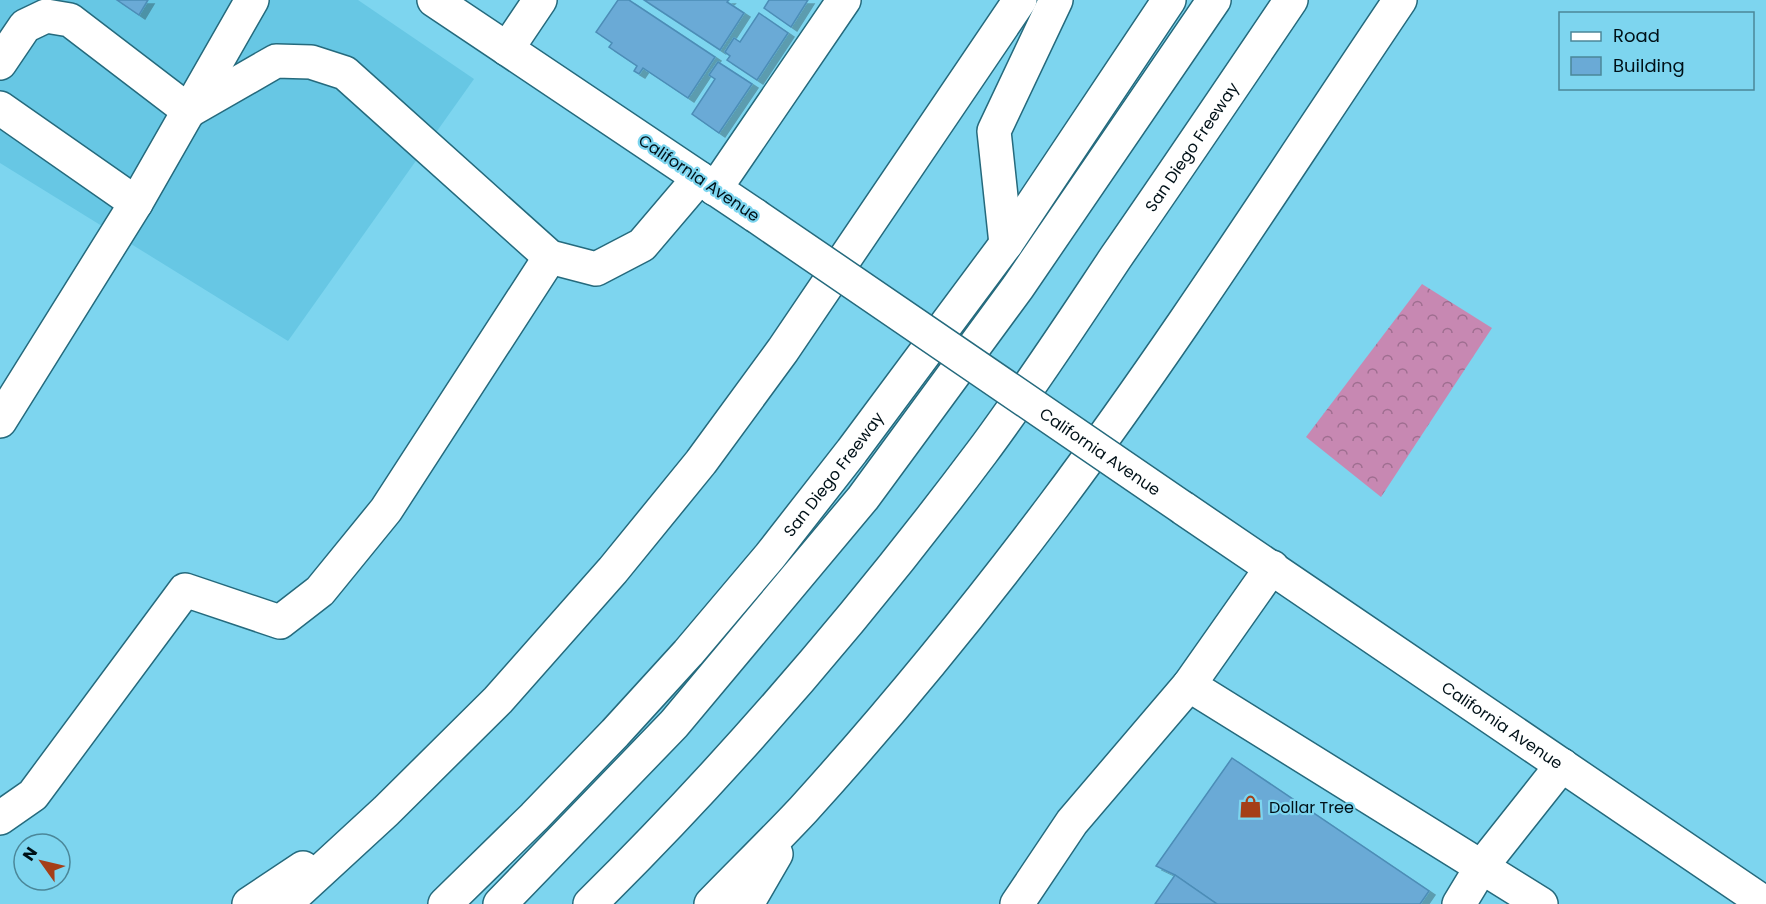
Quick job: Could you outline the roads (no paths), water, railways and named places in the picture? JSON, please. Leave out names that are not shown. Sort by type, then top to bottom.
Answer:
[{"type":"main road","points":[[0,421],[136,203],[252,0]]},
{"type":"main road","name":"California Avenue","points":[[434,0],[756,216],[1766,904]]},
{"type":"main road","points":[[507,49],[540,0]]},
{"type":"main road","points":[[189,111],[276,61],[311,62],[345,73],[550,257],[596,269],[642,244],[707,184],[844,0]]},
{"type":"main road","points":[[285,904],[386,811],[498,700],[613,570],[701,462],[783,350],[1020,0]]},
{"type":"main road","points":[[1005,244],[994,131],[1056,0]]},
{"type":"main road","name":"San Diego Freeway","points":[[445,904],[534,817],[688,653],[770,556],[852,451],[1005,244],[1169,0]]},
{"type":"main road","points":[[500,904],[674,724],[863,498],[1018,287],[1214,0]]},
{"type":"main road","points":[[711,904],[801,811],[908,687],[1054,506],[1158,360],[1400,0]]},
{"type":"main road","name":"San Diego Freeway","points":[[590,904],[726,764],[869,597],[937,510],[983,450],[1058,344],[1284,5]]},
{"type":"main road","points":[[0,63],[25,26],[46,16],[70,20],[189,111]]},
{"type":"main road","points":[[0,108],[136,203]]},
{"type":"main road","points":[[0,818],[33,795],[185,590],[280,622],[321,591],[386,510],[550,257]]},
{"type":"main road","points":[[1017,904],[1072,822],[1189,684],[1272,567]]},
{"type":"main road","points":[[1189,684],[1541,904]]},
{"type":"main road","points":[[1459,904],[1482,866],[1562,765]]},
{"type":"main road","points":[[249,904],[386,811]]},
{"type":"main road","points":[[747,904],[801,811]]},
{"type":"place","name":"Dollar Tree","points":[[1251,807]]}]
